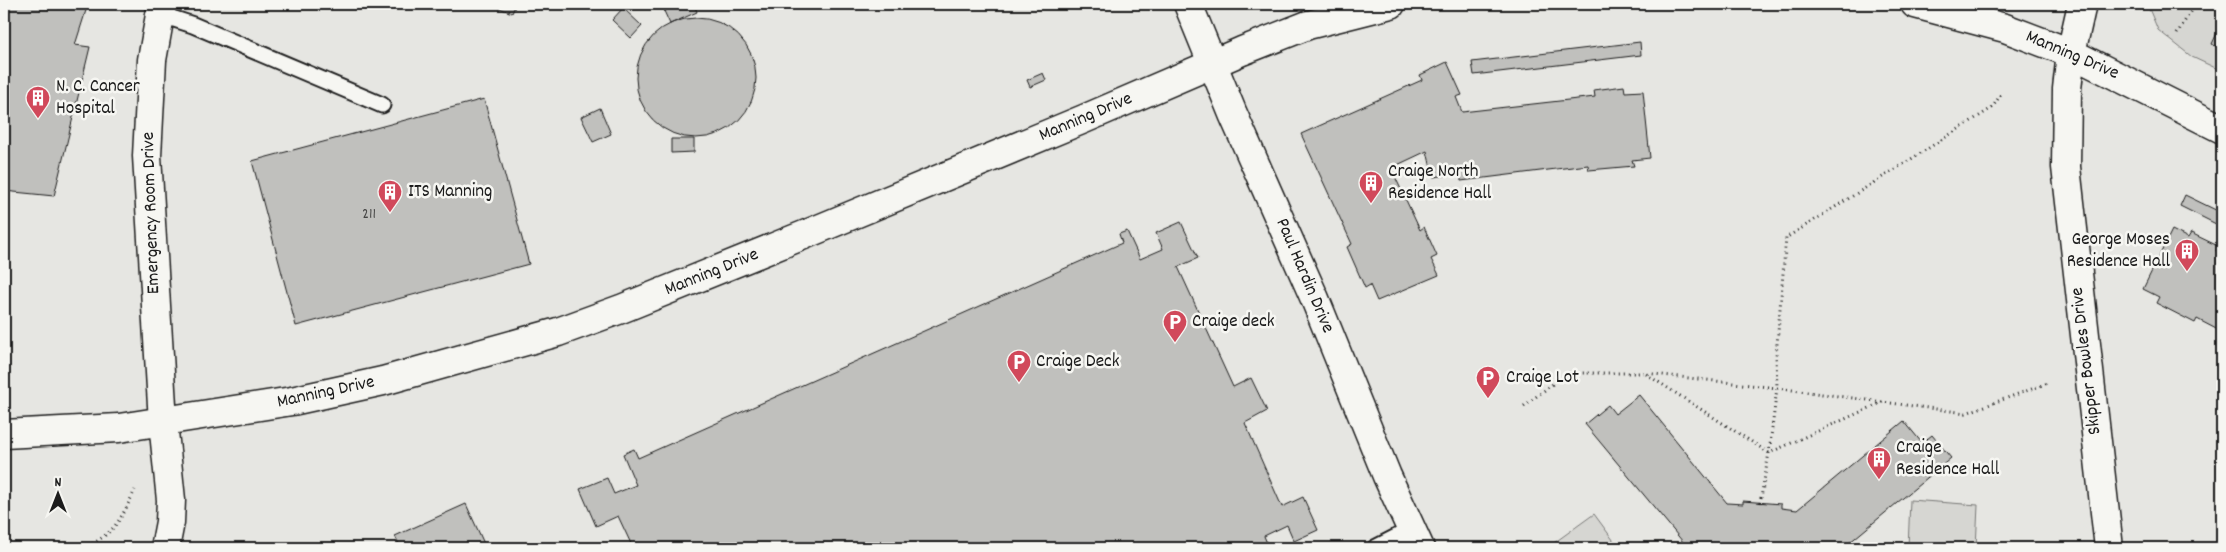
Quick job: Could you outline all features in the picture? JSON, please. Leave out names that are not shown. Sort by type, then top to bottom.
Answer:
[{"type":"street","name":"Paul Hardin Drive","points":[[1188,4],[1315,299],[1387,476],[1416,539]]},
{"type":"street","name":"Manning Drive","points":[[4,434],[119,428],[292,401],[384,381],[558,332],[621,309],[823,228],[1084,119],[1212,63],[1308,25],[1391,4]]},
{"type":"street","name":"Manning Drive","points":[[1915,4],[2005,28],[2072,53],[2222,129]]},
{"type":"street","name":"Skipper Bowles Drive","points":[[2082,4],[2072,53],[2065,124],[2066,167],[2109,548]]},
{"type":"street","name":"Emergency Room Drive","points":[[160,9],[152,60],[147,156],[163,422],[170,500],[170,522],[165,548]]},
{"type":"lane","points":[[160,9],[192,25],[382,105]]},
{"type":"lane","points":[[1375,548],[1416,539]]},
{"type":"path","points":[[2177,34],[2195,4]]},
{"type":"path","points":[[1760,503],[1769,453],[1777,388],[1776,356],[1786,238],[1992,108],[2001,94]]},
{"type":"path","points":[[1524,406],[1567,373],[1645,373],[1966,412],[2048,384]]},
{"type":"path","points":[[1645,373],[1769,453]]},
{"type":"path","points":[[1769,453],[1884,402]]},
{"type":"path","points":[[83,548],[105,537],[123,515],[135,490]]},
{"type":"shaded area","points":[[4,4],[2222,4],[2222,548],[4,548]]},
{"type":"shaded area","points":[[2147,4],[2222,4],[2222,71],[2192,57],[2158,30]]},
{"type":"shaded area","points":[[1910,500],[1978,505],[1976,548],[1908,548]]},
{"type":"shaded area","points":[[1594,514],[1619,548],[1547,548]]},
{"type":"building","name":"N. C. Cancer Hospital","points":[[4,4],[88,4],[75,45],[90,47],[54,196],[4,191]]},
{"type":"building","points":[[489,4],[516,4],[512,13]]},
{"type":"building","points":[[680,4],[694,4],[697,12],[670,24],[664,11]]},
{"type":"building","points":[[623,8],[642,26],[631,38],[612,20]]},
{"type":"building","points":[[696,18],[708,19],[719,23],[729,28],[738,36],[746,45],[751,55],[755,66],[755,90],[751,101],[746,111],[738,120],[729,128],[719,133],[708,137],[696,138],[684,137],[673,133],[663,128],[654,120],[646,111],[641,101],[637,90],[636,78],[637,66],[641,55],[646,45],[654,36],[663,28],[673,23],[684,19]]},
{"type":"building","points":[[2218,31],[2222,33],[2222,50],[2212,44]]},
{"type":"building","points":[[1640,42],[1641,55],[1474,75],[1472,62]]},
{"type":"building","name":"Craige North Residence Hall","points":[[1447,62],[1462,95],[1456,97],[1462,112],[1595,97],[1594,90],[1624,86],[1625,92],[1643,91],[1650,158],[1632,160],[1634,166],[1589,170],[1588,165],[1461,181],[1460,174],[1433,177],[1427,151],[1391,168],[1420,230],[1424,227],[1437,256],[1431,259],[1439,275],[1377,301],[1370,285],[1365,288],[1347,247],[1352,244],[1301,134],[1422,80],[1420,75]]},
{"type":"building","points":[[1043,73],[1046,80],[1030,87],[1027,80]]},
{"type":"building","name":"ITS Manning","points":[[484,99],[529,264],[296,326],[252,161]]},
{"type":"building","points":[[600,108],[611,134],[593,142],[581,117]]},
{"type":"building","points":[[671,139],[694,139],[694,152],[671,153]]},
{"type":"building","points":[[2185,195],[2222,213],[2222,227],[2180,206]]},
{"type":"building","name":"Craige Deck","points":[[1181,222],[1198,258],[1178,267],[1233,387],[1251,378],[1267,411],[1245,423],[1282,507],[1303,497],[1318,530],[1294,541],[1287,525],[1264,536],[1269,548],[633,548],[618,516],[596,526],[580,489],[607,478],[614,494],[636,485],[623,454],[634,449],[638,458],[1122,243],[1119,234],[1127,231],[1140,259],[1163,249],[1156,233]]},
{"type":"building","name":"George Moses Residence Hall","points":[[2172,230],[2188,238],[2191,233],[2218,246],[2216,251],[2222,254],[2222,332],[2197,319],[2195,323],[2156,303],[2159,297],[2143,289]]},
{"type":"building","name":"Craige Residence Hall","points":[[1639,395],[1727,503],[1743,504],[1743,501],[1781,504],[1781,508],[1797,510],[1904,421],[1922,443],[1932,435],[1951,458],[1843,548],[1688,548],[1585,424],[1608,405],[1615,414]]},
{"type":"building","points":[[466,504],[486,548],[401,548],[395,536]]},
{"type":"place","name":"N. C. Cancer Hospital","points":[[38,119]]},
{"type":"place","name":"Craige North Residence Hall","points":[[1371,204]]},
{"type":"place","name":"ITS Manning","points":[[390,213]]},
{"type":"place","name":"George Moses Residence Hall","points":[[2187,272]]},
{"type":"place","name":"Craige deck","points":[[1175,343]]},
{"type":"place","name":"Craige Deck","points":[[1019,383]]},
{"type":"place","name":"Craige Lot","points":[[1488,399]]},
{"type":"place","name":"Craige Residence Hall","points":[[1879,480]]}]
